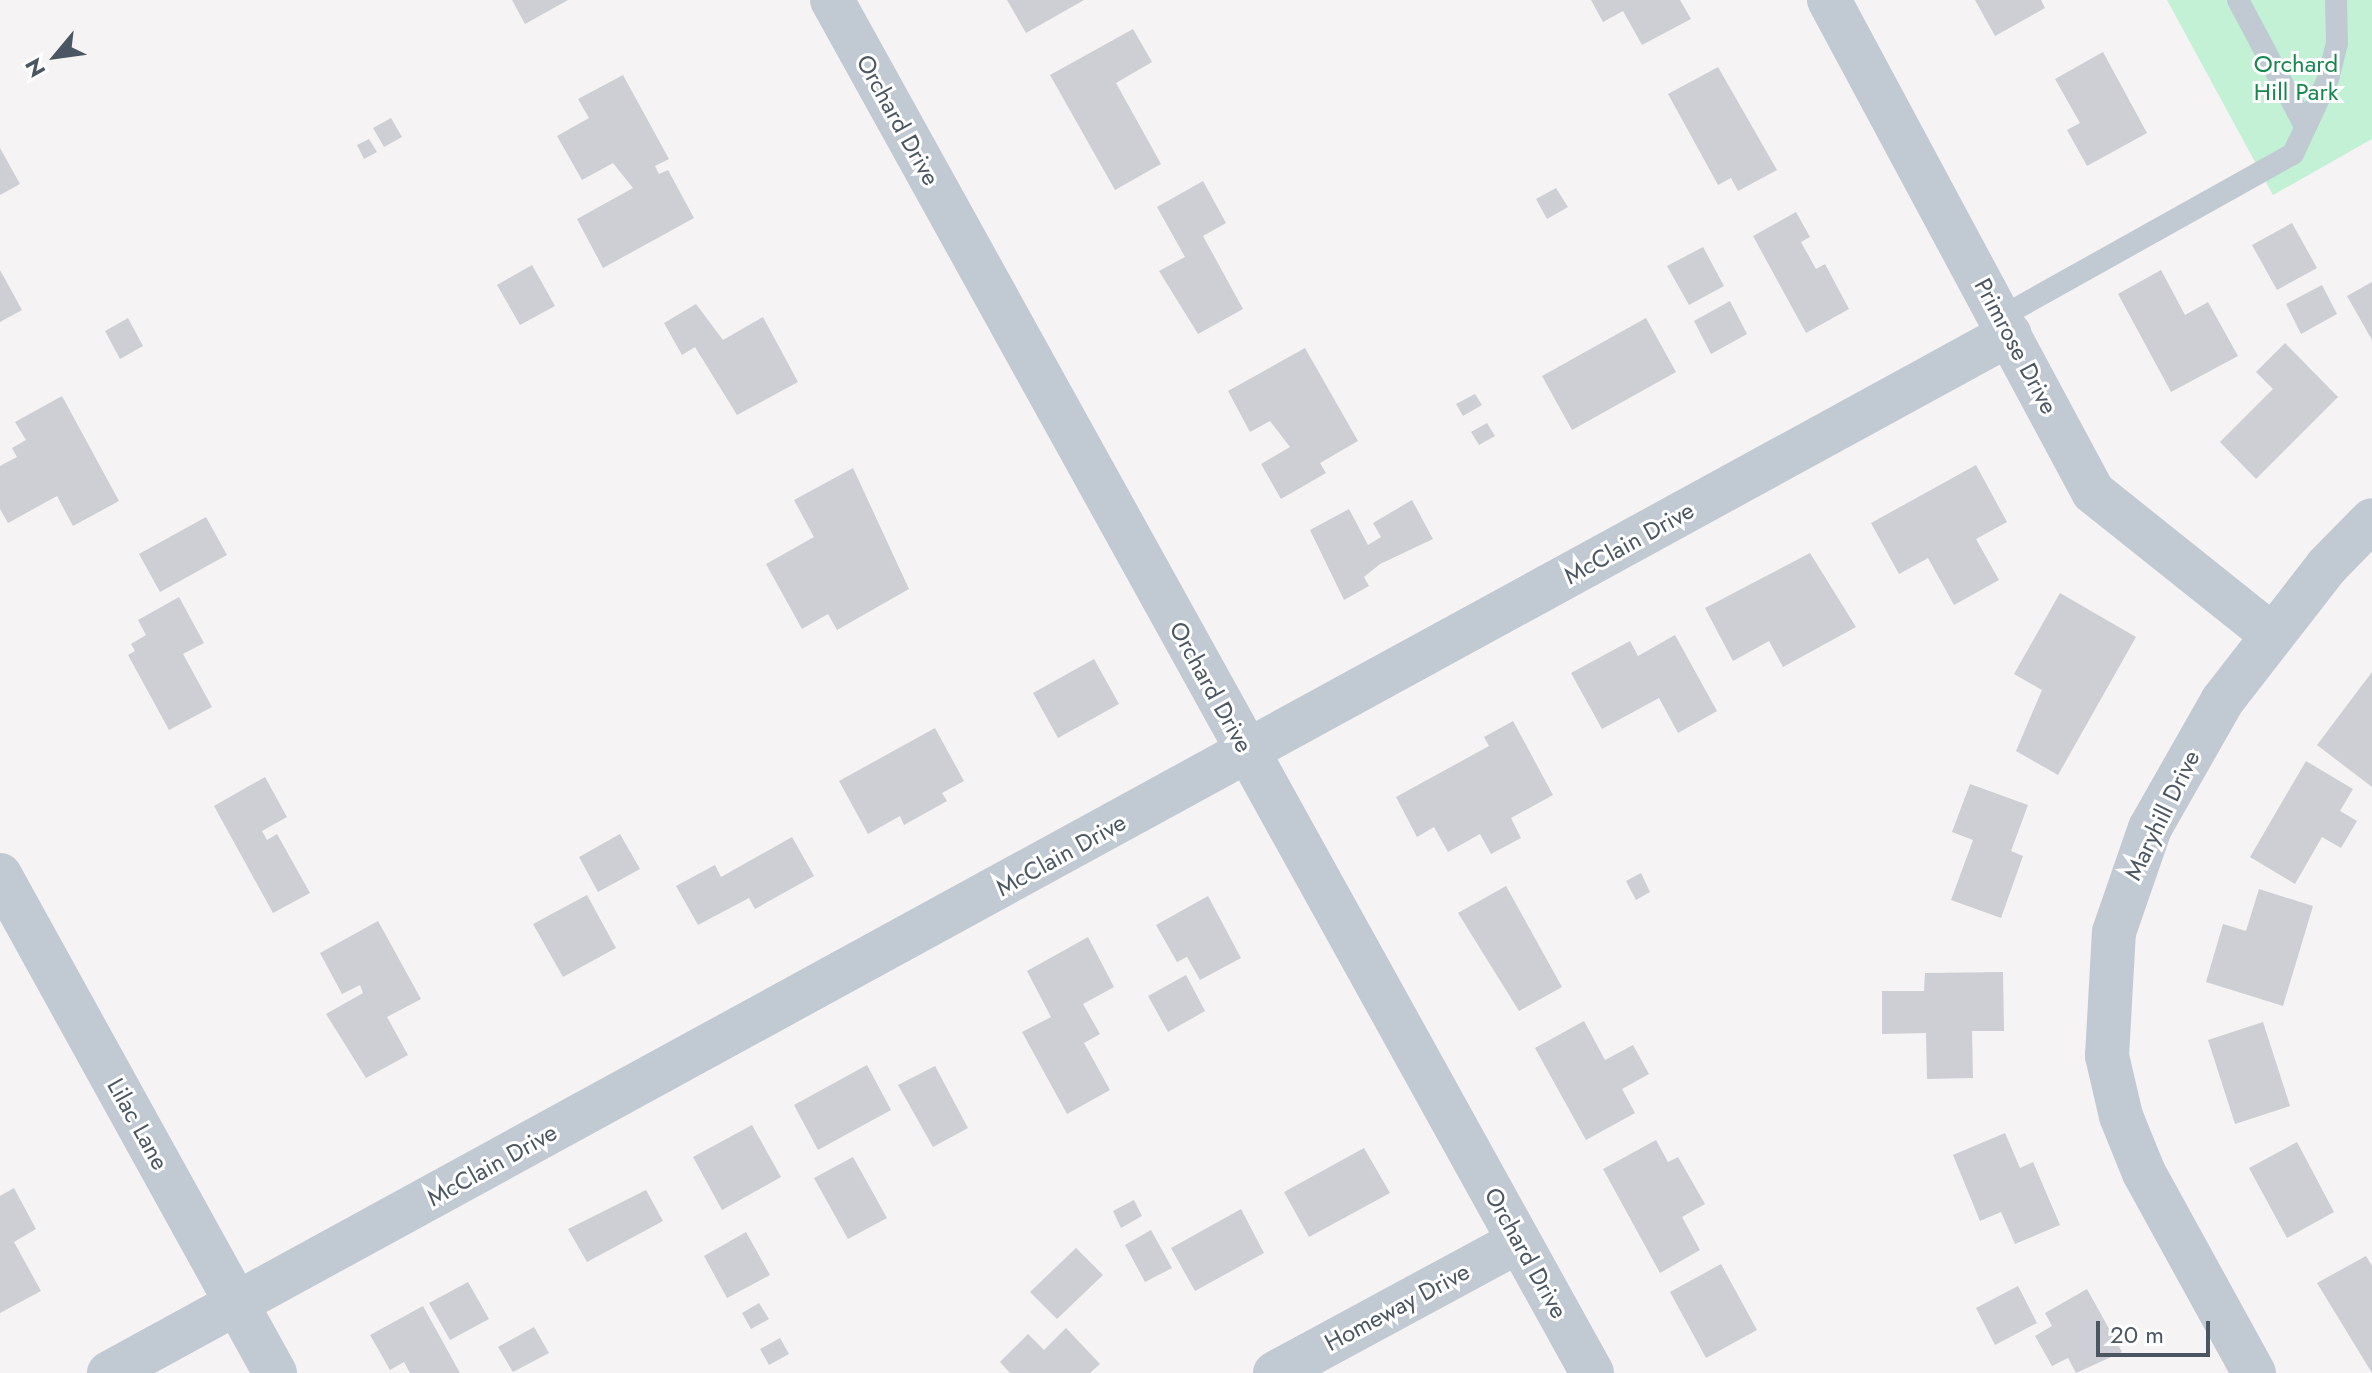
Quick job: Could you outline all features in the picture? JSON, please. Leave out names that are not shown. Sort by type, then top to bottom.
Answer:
[{"type":"street","name":"Orchard Drive","points":[[832,0],[1592,1373]]},
{"type":"street","name":"Primrose Drive","points":[[1829,0],[2093,492],[2272,635]]},
{"type":"street","name":"McClain Drive","points":[[109,1373],[1248,753],[2005,325]]},
{"type":"street","name":"Maryhill Drive","points":[[2254,1373],[2144,1173],[2121,1116],[2107,1056],[2106,991],[2114,932],[2150,828],[2222,701],[2272,635],[2372,520]]},
{"type":"street","name":"Lilac Lane","points":[[0,875],[275,1373]]},
{"type":"street","name":"Homeway Drive","points":[[1275,1373],[1519,1241]]},
{"type":"lane","points":[[2238,0],[2304,124]]},
{"type":"lane","points":[[2005,325],[2293,154],[2304,124],[2328,79],[2337,44],[2336,0]]},
{"type":"green space","name":"Orchard Hill Park","points":[[2167,0],[2372,0],[2372,139],[2273,195]]},
{"type":"building","points":[[512,0],[568,0],[525,24]]},
{"type":"building","points":[[1007,0],[1084,0],[1026,33]]},
{"type":"building","points":[[1591,0],[1680,0],[1691,19],[1642,45],[1623,11],[1603,22]]},
{"type":"building","points":[[1975,0],[2041,0],[2045,8],[1995,36]]},
{"type":"building","points":[[1133,29],[1152,62],[1116,83],[1161,164],[1115,190],[1050,75]]},
{"type":"building","points":[[2103,52],[2147,133],[2087,166],[2067,130],[2080,123],[2055,79]]},
{"type":"building","points":[[1718,67],[1777,170],[1738,191],[1731,178],[1718,185],[1668,94]]},
{"type":"building","points":[[623,75],[669,159],[655,166],[659,174],[668,170],[694,218],[603,268],[577,219],[633,188],[613,163],[582,180],[557,136],[589,118],[578,99]]},
{"type":"building","points":[[391,118],[402,137],[384,147],[373,128]]},
{"type":"building","points":[[369,139],[377,152],[364,159],[357,145]]},
{"type":"building","points":[[0,148],[20,184],[0,195]]},
{"type":"building","points":[[1203,181],[1226,223],[1203,236],[1243,309],[1198,334],[1159,271],[1185,257],[1157,207]]},
{"type":"building","points":[[1556,188],[1568,207],[1547,219],[1536,199]]},
{"type":"building","points":[[1796,212],[1810,237],[1801,242],[1816,269],[1825,264],[1849,309],[1806,333],[1753,236]]},
{"type":"building","points":[[2292,223],[2317,268],[2277,290],[2252,245]]},
{"type":"building","points":[[1703,247],[1724,286],[1689,305],[1667,266]]},
{"type":"building","points":[[532,265],[555,306],[520,325],[497,285]]},
{"type":"building","points":[[0,270],[22,310],[0,322]]},
{"type":"building","points":[[2161,270],[2185,315],[2208,302],[2238,356],[2171,392],[2118,294]]},
{"type":"building","points":[[2372,282],[2372,340],[2347,296]]},
{"type":"building","points":[[2322,285],[2337,314],[2301,334],[2286,304]]},
{"type":"building","points":[[1730,301],[1747,334],[1711,354],[1694,321]]},
{"type":"building","points":[[696,304],[723,340],[763,317],[798,382],[737,415],[695,347],[682,355],[664,323]]},
{"type":"building","points":[[128,318],[143,346],[120,359],[105,331]]},
{"type":"building","points":[[1646,318],[1676,372],[1572,430],[1542,376]]},
{"type":"building","points":[[2285,343],[2338,397],[2256,479],[2220,442],[2273,389],[2256,372]]},
{"type":"building","points":[[1305,348],[1358,441],[1320,463],[1326,473],[1281,499],[1261,464],[1290,447],[1270,421],[1250,432],[1228,391]]},
{"type":"building","points":[[1475,394],[1482,405],[1463,416],[1456,404]]},
{"type":"building","points":[[62,396],[119,501],[73,526],[57,496],[8,523],[0,509],[0,466],[17,457],[12,448],[26,440],[15,422]]},
{"type":"building","points":[[1487,423],[1495,436],[1479,445],[1471,432]]},
{"type":"building","points":[[1976,465],[2007,522],[1976,539],[1999,580],[1954,605],[1928,558],[1899,574],[1871,523]]},
{"type":"building","points":[[853,468],[909,589],[837,630],[828,614],[802,629],[766,564],[814,537],[794,500]]},
{"type":"building","points":[[1412,500],[1433,539],[1380,564],[1364,577],[1369,586],[1344,600],[1310,530],[1349,509],[1368,545],[1381,537],[1373,523]]},
{"type":"building","points":[[206,517],[227,555],[160,592],[139,554]]},
{"type":"building","points":[[1810,553],[1856,627],[1783,667],[1769,641],[1733,661],[1705,608]]},
{"type":"building","points":[[2060,593],[2136,637],[2058,775],[2016,751],[2042,690],[2014,674]]},
{"type":"building","points":[[179,597],[204,643],[183,654],[212,707],[169,730],[128,655],[135,651],[131,644],[146,635],[138,620]]},
{"type":"building","points":[[1675,635],[1717,711],[1678,733],[1659,698],[1602,729],[1571,673],[1630,641],[1638,656]]},
{"type":"building","points":[[1094,659],[1119,704],[1058,738],[1033,693]]},
{"type":"building","points":[[2372,672],[2372,787],[2317,745]]},
{"type":"building","points":[[1513,721],[1553,795],[1511,818],[1521,838],[1491,854],[1480,834],[1448,852],[1434,827],[1417,837],[1396,797],[1489,746],[1484,737]]},
{"type":"building","points":[[935,728],[964,781],[942,793],[947,801],[904,825],[900,816],[868,834],[839,781]]},
{"type":"building","points":[[2306,761],[2353,789],[2340,811],[2357,821],[2341,848],[2322,837],[2295,884],[2250,857]]},
{"type":"building","points":[[265,777],[287,817],[262,831],[267,840],[277,834],[310,893],[273,913],[214,806]]},
{"type":"building","points":[[1970,784],[2028,805],[2011,851],[2023,856],[2001,918],[1951,900],[1973,840],[1952,832]]},
{"type":"building","points":[[620,834],[640,869],[598,892],[579,857]]},
{"type":"building","points":[[792,837],[814,876],[755,909],[749,898],[698,925],[676,886],[715,865],[721,877]]},
{"type":"building","points":[[1641,873],[1650,892],[1636,900],[1626,881]]},
{"type":"building","points":[[1506,886],[1562,987],[1519,1011],[1458,913]]},
{"type":"building","points":[[2259,889],[2313,906],[2283,1006],[2206,982],[2223,924],[2246,931]]},
{"type":"building","points":[[587,895],[616,948],[563,977],[533,924]]},
{"type":"building","points":[[1208,896],[1241,958],[1200,980],[1187,957],[1177,962],[1156,925]]},
{"type":"building","points":[[378,921],[421,999],[387,1017],[408,1055],[366,1078],[326,1014],[363,993],[360,985],[342,994],[320,953]]},
{"type":"building","points":[[1088,937],[1114,987],[1083,1004],[1100,1034],[1084,1043],[1110,1090],[1067,1114],[1022,1032],[1051,1017],[1027,971]]},
{"type":"building","points":[[2003,972],[2004,1031],[1972,1031],[1973,1078],[1927,1079],[1926,1033],[1882,1034],[1882,991],[1924,991],[1925,973]]},
{"type":"building","points":[[1186,975],[1205,1011],[1168,1032],[1148,996]]},
{"type":"building","points":[[1584,1021],[1605,1060],[1633,1045],[1649,1074],[1622,1089],[1635,1113],[1586,1140],[1535,1048]]},
{"type":"building","points":[[2263,1022],[2290,1106],[2235,1124],[2208,1040]]},
{"type":"building","points":[[867,1065],[891,1110],[818,1150],[794,1105]]},
{"type":"building","points":[[935,1066],[968,1128],[933,1147],[898,1085]]},
{"type":"building","points":[[752,1125],[781,1177],[722,1210],[693,1157]]},
{"type":"building","points":[[2005,1133],[2020,1168],[2033,1162],[2060,1225],[2015,1244],[2001,1212],[1980,1221],[1953,1155]]},
{"type":"building","points":[[1656,1140],[1668,1162],[1678,1157],[1705,1204],[1682,1217],[1700,1250],[1660,1273],[1603,1169]]},
{"type":"building","points":[[2297,1142],[2334,1212],[2287,1238],[2249,1168]]},
{"type":"building","points":[[1364,1148],[1390,1193],[1309,1237],[1284,1192]]},
{"type":"building","points":[[853,1157],[887,1218],[848,1239],[814,1178]]},
{"type":"building","points":[[14,1188],[36,1229],[14,1242],[41,1291],[0,1313],[0,1196]]},
{"type":"building","points":[[646,1190],[663,1221],[587,1262],[568,1229]]},
{"type":"building","points":[[1134,1200],[1142,1216],[1121,1228],[1113,1211]]},
{"type":"building","points":[[1241,1209],[1264,1253],[1195,1291],[1171,1248]]},
{"type":"building","points":[[1151,1230],[1172,1268],[1145,1282],[1125,1245]]},
{"type":"building","points":[[746,1232],[770,1275],[727,1298],[704,1256]]},
{"type":"building","points":[[1076,1248],[1103,1275],[1057,1319],[1030,1292]]},
{"type":"building","points":[[2366,1256],[2372,1266],[2372,1373],[2317,1283]]},
{"type":"building","points":[[1721,1264],[1757,1330],[1706,1358],[1670,1292]]},
{"type":"building","points":[[468,1282],[489,1319],[450,1340],[429,1303]]},
{"type":"building","points":[[2018,1286],[2037,1323],[1995,1345],[1976,1308]]},
{"type":"building","points":[[2087,1289],[2122,1352],[2076,1373],[2068,1358],[2052,1366],[2035,1336],[2052,1326],[2045,1313]]},
{"type":"building","points":[[759,1303],[769,1319],[751,1329],[742,1313]]},
{"type":"building","points":[[423,1306],[460,1373],[410,1373],[404,1362],[390,1370],[370,1335]]},
{"type":"building","points":[[534,1327],[549,1353],[513,1372],[498,1347]]},
{"type":"building","points":[[1066,1328],[1100,1364],[1090,1373],[1010,1373],[1000,1362],[1028,1334],[1044,1350]]},
{"type":"building","points":[[780,1338],[789,1354],[769,1365],[760,1349]]}]
